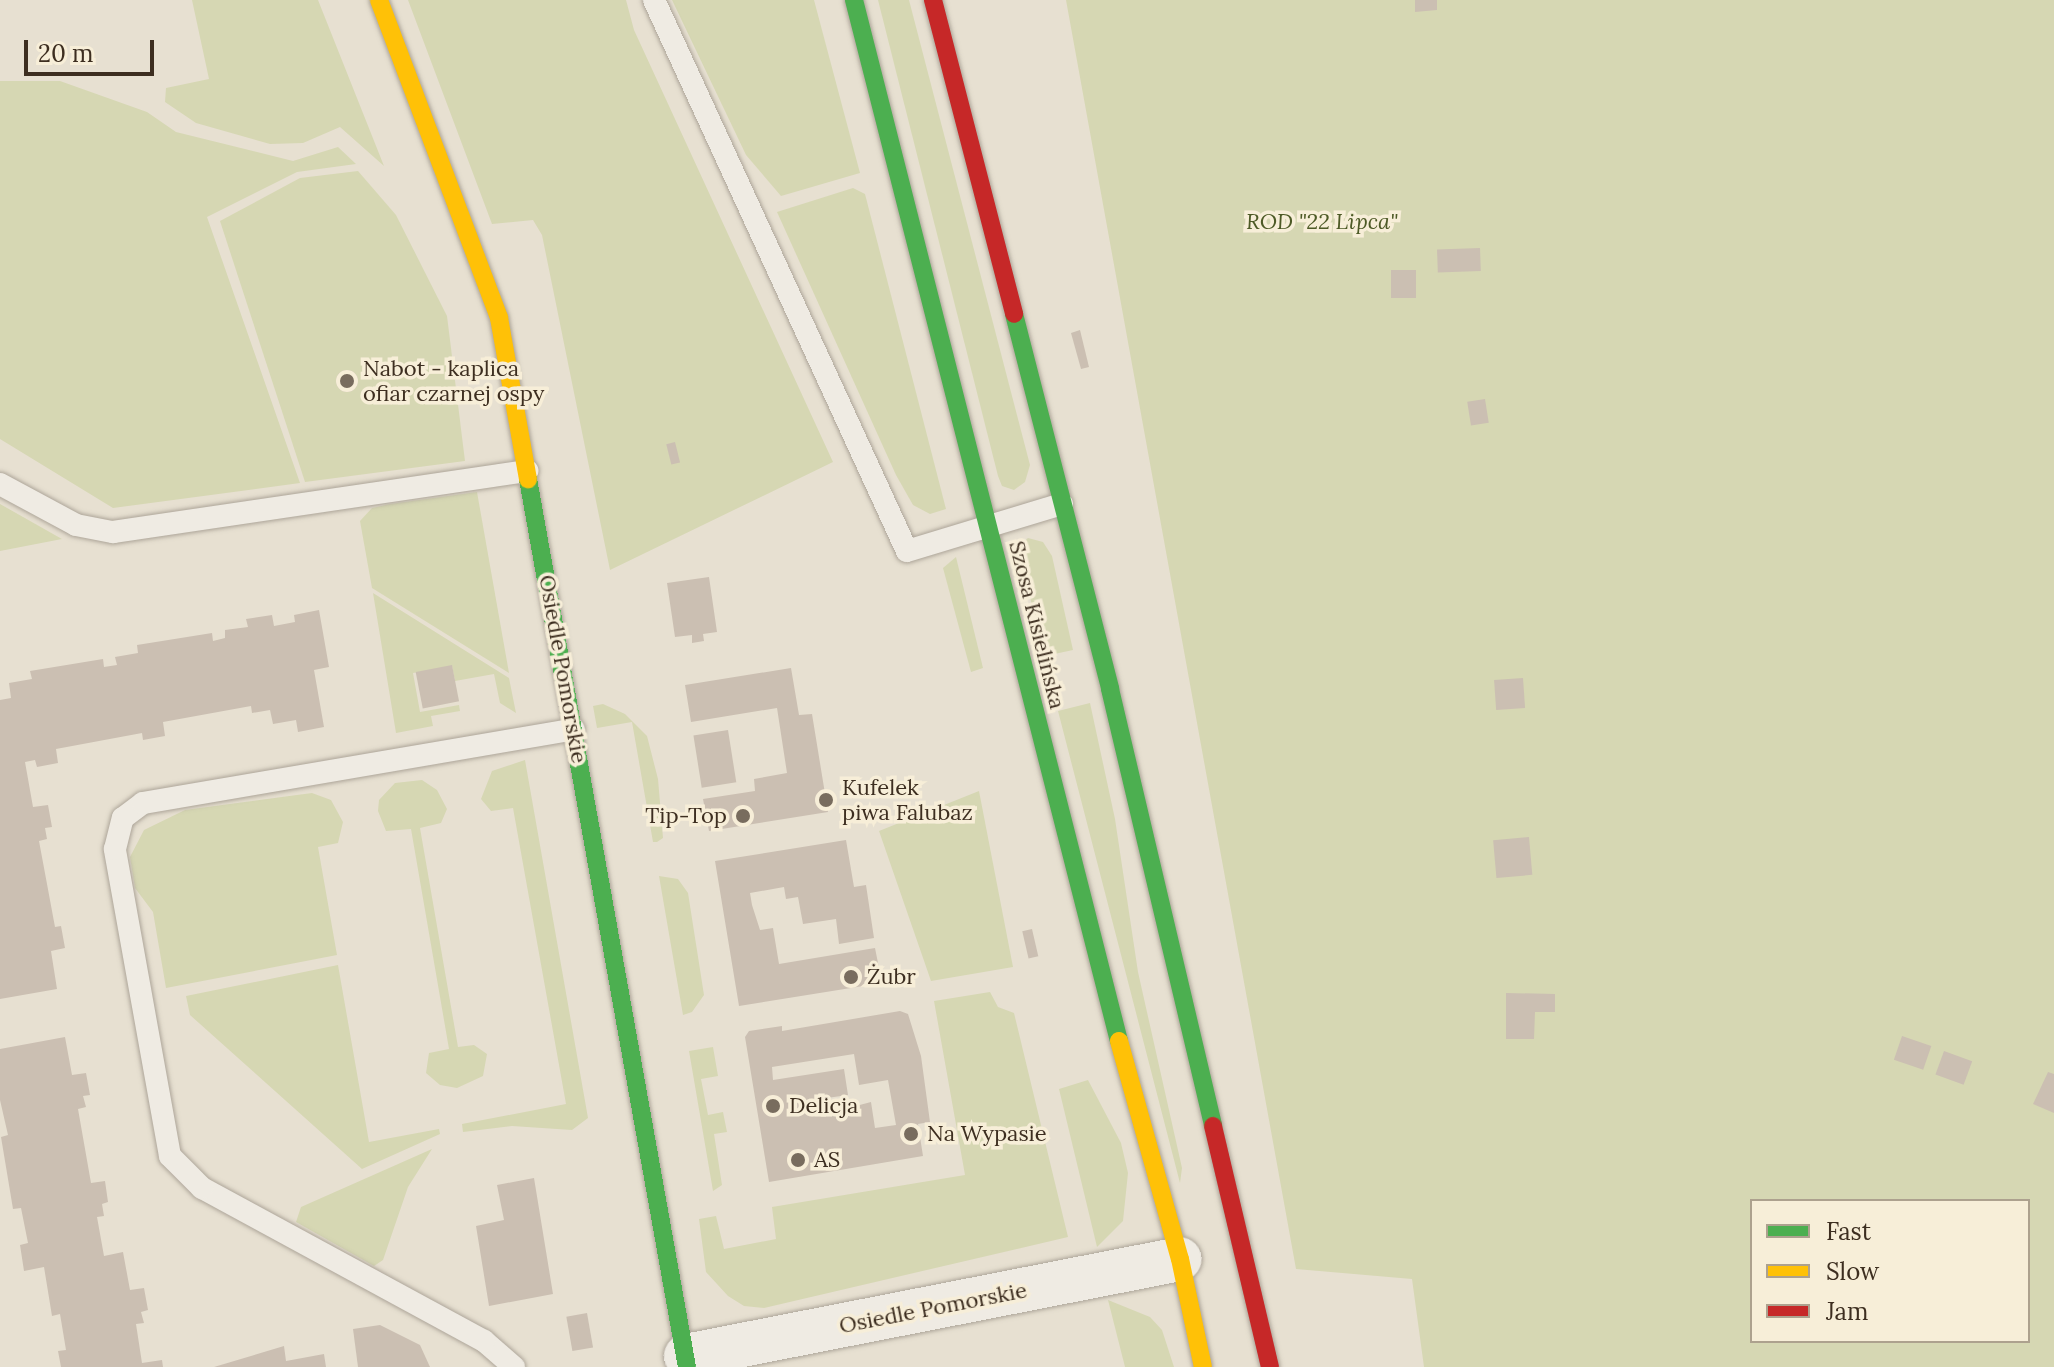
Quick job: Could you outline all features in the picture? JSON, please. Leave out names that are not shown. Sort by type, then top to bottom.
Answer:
[{"type":"street","name":"Osiedle Pomorskie","points":[[379,0],[499,318],[687,1362],[1194,1256]]},
{"type":"street","name":"Szosa Kisielińska","points":[[854,0],[1132,1093],[1194,1256],[1203,1367]]},
{"type":"street","points":[[933,0],[1062,504],[1228,1176],[1270,1367]]},
{"type":"street","points":[[1212,1204],[1228,1176]]},
{"type":"street","points":[[1231,1296],[1257,1315]]},
{"type":"lane","points":[[654,0],[907,551],[1062,504]]},
{"type":"lane","points":[[0,484],[76,525],[113,532],[528,471]]},
{"type":"lane","points":[[514,1367],[484,1341],[202,1188],[170,1156],[115,849],[123,818],[143,803],[574,729]]},
{"type":"green space","points":[[192,0],[318,0],[384,166],[340,127],[303,143],[270,144],[196,123],[165,102],[166,88],[209,79]]},
{"type":"green space","points":[[408,0],[626,0],[634,30],[833,462],[610,570],[542,235],[533,220],[492,224]]},
{"type":"green space","points":[[672,0],[814,0],[860,173],[781,196],[746,155]]},
{"type":"green space","points":[[878,0],[909,0],[1030,465],[1025,482],[1014,490],[1002,486],[998,476]]},
{"type":"green space","name":"ROD \"22 Lipca\"","points":[[1066,0],[2054,0],[2054,1367],[1424,1367],[1412,1279],[1296,1269]]},
{"type":"green space","points":[[0,81],[60,81],[147,112],[176,132],[293,161],[338,147],[356,164],[297,172],[207,217],[300,483],[113,508],[0,439]]},
{"type":"green space","points":[[358,171],[396,215],[447,316],[465,461],[305,482],[220,221],[300,178]]},
{"type":"green space","points":[[853,188],[865,194],[946,509],[930,514],[913,505],[896,475],[777,212]]},
{"type":"green space","points":[[477,492],[509,673],[372,588],[360,521],[372,508]]},
{"type":"green space","points":[[0,504],[62,539],[0,551]]},
{"type":"green space","points":[[1028,538],[1043,542],[1052,556],[1073,650],[1045,656],[1017,547]]},
{"type":"green space","points":[[956,557],[983,668],[971,672],[943,568]]},
{"type":"green space","points":[[373,593],[509,678],[516,713],[500,703],[494,674],[455,681],[452,666],[413,673],[420,712],[459,705],[460,711],[431,716],[433,726],[396,733]]},
{"type":"green space","points":[[1090,703],[1115,819],[1138,972],[1182,1168],[1180,1183],[1058,711]]},
{"type":"green space","points":[[603,704],[625,714],[647,736],[658,779],[663,838],[657,842],[653,842],[632,722],[597,728],[593,706]]},
{"type":"green space","points":[[525,760],[588,1118],[572,1130],[512,1126],[463,1132],[462,1124],[566,1104],[513,808],[491,811],[481,799],[492,771]]},
{"type":"green space","points":[[422,780],[437,790],[447,809],[441,823],[420,828],[458,1047],[474,1045],[487,1054],[483,1076],[457,1088],[440,1085],[426,1073],[429,1053],[449,1049],[411,829],[386,831],[378,811],[379,800],[395,783]]},
{"type":"green space","points":[[979,791],[1013,967],[931,981],[879,831]]},
{"type":"green space","points":[[312,793],[331,800],[343,822],[338,843],[318,847],[337,955],[166,988],[153,912],[135,888],[130,857],[144,830],[185,810]]},
{"type":"green space","points":[[659,876],[678,879],[688,893],[704,995],[692,1012],[683,1015]]},
{"type":"green space","points":[[338,965],[369,1142],[439,1129],[440,1134],[362,1169],[190,1015],[186,996]]},
{"type":"green space","points":[[990,992],[998,1007],[1014,1013],[1068,1237],[764,1308],[744,1306],[728,1296],[706,1272],[699,1219],[716,1216],[724,1249],[776,1239],[772,1207],[965,1175],[934,1001]]},
{"type":"green space","points":[[713,1047],[718,1076],[701,1079],[708,1115],[723,1112],[727,1132],[714,1134],[722,1185],[713,1191],[689,1051]]},
{"type":"green space","points":[[1088,1080],[1121,1143],[1128,1173],[1123,1221],[1097,1247],[1059,1089]]},
{"type":"green space","points":[[432,1149],[408,1187],[383,1260],[374,1266],[296,1222],[301,1207]]},
{"type":"green space","points":[[1108,1300],[1150,1317],[1162,1330],[1174,1367],[1125,1367]]},
{"type":"building","points":[[1415,0],[1437,0],[1437,10],[1415,12]]},
{"type":"building","points":[[1480,248],[1481,271],[1438,272],[1437,250]]},
{"type":"building","points":[[1391,270],[1416,270],[1416,298],[1391,298]]},
{"type":"building","points":[[1080,330],[1089,367],[1081,369],[1071,333]]},
{"type":"building","name":"Nabot - kaplica ofiar czarnej ospy","points":[[347,370],[358,381],[347,392],[336,381]]},
{"type":"building","points":[[1485,399],[1489,423],[1471,426],[1467,402]]},
{"type":"building","points":[[675,442],[680,462],[671,465],[666,444]]},
{"type":"building","points":[[709,577],[717,632],[703,634],[704,641],[692,643],[692,635],[675,637],[667,583]]},
{"type":"building","points":[[319,610],[329,667],[314,670],[324,727],[298,732],[296,720],[273,724],[270,710],[252,713],[251,706],[163,722],[165,736],[143,740],[142,733],[56,749],[58,763],[37,767],[35,760],[25,762],[33,807],[48,805],[52,827],[45,828],[47,839],[39,841],[55,927],[61,926],[65,948],[51,951],[57,989],[0,999],[0,700],[11,698],[9,683],[32,679],[30,671],[103,659],[104,667],[117,665],[115,657],[138,653],[137,645],[212,633],[213,641],[225,638],[225,630],[248,627],[246,619],[272,615],[274,626],[295,622],[294,615]]},
{"type":"building","points":[[452,665],[459,701],[423,708],[416,672]]},
{"type":"building","points":[[791,668],[799,715],[812,714],[828,812],[709,831],[703,799],[755,791],[754,779],[787,773],[777,708],[691,722],[685,685]]},
{"type":"building","points":[[1523,678],[1525,708],[1496,710],[1494,680]]},
{"type":"building","points":[[728,730],[736,782],[702,788],[693,735]]},
{"type":"building","points":[[1529,837],[1532,875],[1496,878],[1493,840]]},
{"type":"building","points":[[846,840],[854,887],[866,885],[874,938],[839,944],[836,919],[803,924],[798,897],[786,899],[784,887],[750,893],[752,905],[760,930],[773,928],[779,964],[875,948],[882,983],[739,1006],[715,861]]},
{"type":"building","points":[[1032,929],[1038,956],[1029,959],[1022,931]]},
{"type":"building","points":[[1506,993],[1555,994],[1555,1012],[1535,1012],[1534,1039],[1506,1039]]},
{"type":"building","points":[[900,1011],[908,1014],[921,1056],[930,1122],[918,1124],[923,1156],[769,1182],[745,1037],[749,1031],[782,1026],[782,1031]],"holes":[[[854,1054],[859,1085],[888,1080],[896,1125],[875,1128],[871,1102],[822,1115],[820,1099],[848,1095],[844,1069],[773,1080],[772,1067]]]},
{"type":"building","points":[[1902,1036],[1931,1046],[1923,1070],[1894,1060]]},
{"type":"building","points":[[65,1037],[72,1075],[86,1073],[90,1095],[83,1096],[86,1107],[78,1109],[91,1183],[105,1181],[108,1202],[102,1204],[104,1216],[97,1217],[104,1256],[123,1252],[130,1290],[144,1288],[148,1310],[141,1312],[144,1323],[136,1324],[142,1363],[162,1360],[163,1367],[61,1367],[58,1351],[66,1350],[60,1314],[52,1316],[44,1267],[24,1271],[20,1245],[28,1243],[21,1208],[13,1209],[1,1137],[8,1135],[0,1100],[0,1049]]},
{"type":"building","points":[[1944,1051],[1972,1061],[1964,1085],[1935,1074]]},
{"type":"building","points":[[2048,1072],[2054,1074],[2054,1113],[2033,1104]]},
{"type":"building","points":[[534,1178],[553,1294],[489,1306],[476,1226],[504,1220],[497,1185]]},
{"type":"building","points":[[587,1313],[593,1347],[572,1351],[566,1317]]},
{"type":"building","points":[[380,1325],[420,1345],[430,1367],[358,1367],[353,1329]]},
{"type":"building","points":[[284,1346],[286,1361],[324,1354],[326,1367],[214,1367]]},
{"type":"traffic: fast","points":[[854,0],[1119,1041]]},
{"type":"traffic: fast","points":[[1014,314],[1110,689],[1213,1126]]},
{"type":"traffic: fast","points":[[528,479],[687,1367]]},
{"type":"traffic: slow","points":[[379,0],[499,318],[528,479]]},
{"type":"traffic: slow","points":[[1119,1041],[1180,1259],[1203,1367]]},
{"type":"traffic: jam","points":[[933,0],[1014,314]]},
{"type":"traffic: jam","points":[[1213,1126],[1270,1367]]},
{"type":"place","name":"Nabot - kaplica ofiar czarnej ospy","points":[[347,381]]},
{"type":"place","name":"Kufelek piwa Falubaz","points":[[826,800]]},
{"type":"place","name":"Tip-Top","points":[[743,816]]},
{"type":"place","name":"Żubr","points":[[851,977]]},
{"type":"place","name":"Delicja","points":[[773,1106]]},
{"type":"place","name":"Na Wypasie","points":[[911,1134]]},
{"type":"place","name":"AS","points":[[798,1160]]}]
